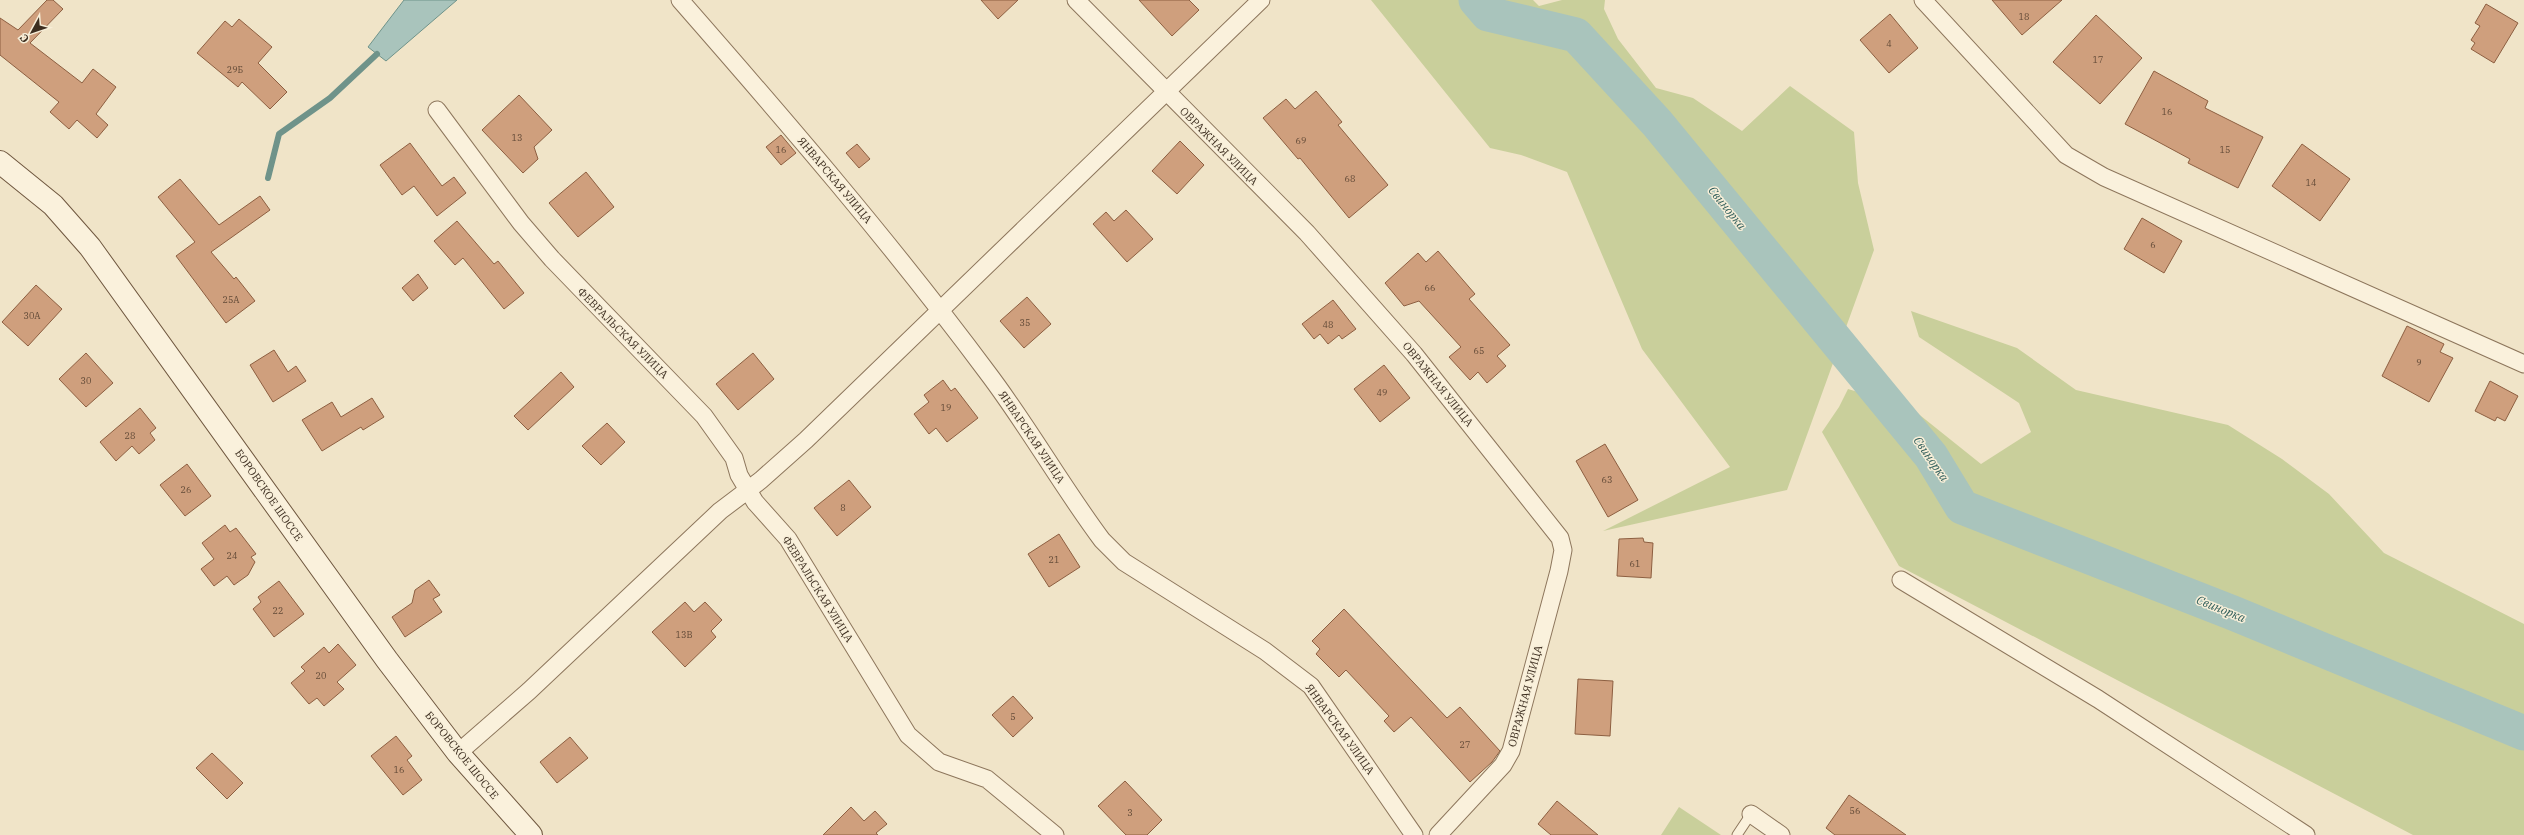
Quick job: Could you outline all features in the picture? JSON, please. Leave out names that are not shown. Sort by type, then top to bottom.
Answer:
[{"type":"main road","name":"БОРОВСКОЕ ШОССЕ","points":[[0,162],[53,206],[104,265],[386,660],[458,753],[531,835]]},
{"type":"street","name":"ЯНВАРСКАЯ УЛИЦА","points":[[680,0],[818,158],[940,310],[988,373],[1106,544],[1124,562],[1265,651],[1311,686],[1414,835]]},
{"type":"street","name":"ОВРАЖНАЯ УЛИЦА","points":[[1076,0],[1166,93],[1307,233],[1414,354],[1560,538],[1563,550],[1559,570],[1511,751],[1503,765],[1438,835]]},
{"type":"street","points":[[458,753],[529,691],[720,511],[761,480],[806,440],[1261,0]]},
{"type":"street","points":[[1923,0],[2066,155],[2104,177],[2524,364]]},
{"type":"street","name":"ФЕВРАЛЬСКАЯ УЛИЦА","points":[[437,110],[521,223],[552,260],[704,416],[734,458],[747,490],[788,539],[908,735],[940,762],[987,779],[1055,835]]},
{"type":"street","points":[[1901,580],[2098,699],[2306,835]]},
{"type":"street","points":[[1751,814],[1781,835]]},
{"type":"lane","points":[[1736,835],[1751,814]]},
{"type":"green space","points":[[1371,0],[1533,0],[1539,6],[1562,0],[1605,0],[1604,9],[1618,39],[1656,88],[1693,98],[1742,131],[1790,86],[1854,132],[1858,183],[1874,250],[1787,490],[1603,531],[1730,467],[1642,349],[1567,172],[1521,155],[1490,148]]},
{"type":"green space","points":[[1911,311],[2017,348],[2076,390],[2228,425],[2282,459],[2329,494],[2384,553],[2524,624],[2524,835],[2413,835],[1899,566],[1822,432],[1839,407],[1848,389],[1911,408],[1981,464],[2031,432],[2019,403],[1919,337]]},
{"type":"green space","points":[[1679,807],[1721,835],[1661,835]]},
{"type":"water","points":[[404,0],[457,0],[386,61],[368,47]]},
{"type":"building","points":[[47,0],[53,0],[63,9],[30,43],[82,83],[93,69],[116,87],[96,114],[108,125],[97,138],[77,120],[69,129],[50,112],[59,102],[0,55],[0,18],[18,30]]},
{"type":"building","points":[[981,0],[1018,0],[998,19]]},
{"type":"building","points":[[1139,0],[1189,0],[1199,10],[1172,36]]},
{"type":"building","points":[[1992,0],[2062,0],[2022,35]]},
{"type":"building","points":[[2486,4],[2518,23],[2494,63],[2471,49],[2475,43],[2471,40],[2480,26],[2475,23]]},
{"type":"building","points":[[1890,14],[1918,48],[1889,73],[1860,40]]},
{"type":"building","points":[[2096,15],[2142,58],[2100,104],[2053,62]]},
{"type":"building","points":[[239,19],[272,47],[258,63],[287,92],[270,109],[242,82],[238,87],[197,53],[225,21],[232,27]]},
{"type":"building","points":[[2154,71],[2208,101],[2205,108],[2263,137],[2238,188],[2188,163],[2190,159],[2125,124]]},
{"type":"building","points":[[1316,91],[1342,122],[1338,125],[1388,185],[1349,218],[1300,158],[1298,159],[1263,118],[1286,99],[1295,109]]},
{"type":"building","points":[[519,95],[552,130],[534,147],[538,159],[523,173],[482,130]]},
{"type":"building","points":[[781,135],[796,153],[781,165],[766,147]]},
{"type":"building","points":[[1180,141],[1204,165],[1177,194],[1152,171]]},
{"type":"building","points":[[410,143],[442,186],[454,177],[466,193],[437,216],[414,186],[402,195],[380,165]]},
{"type":"building","points":[[857,144],[870,159],[859,168],[846,153]]},
{"type":"building","points":[[2302,144],[2350,179],[2320,221],[2272,186]]},
{"type":"building","points":[[586,172],[614,207],[578,237],[549,203]]},
{"type":"building","points":[[180,179],[219,225],[260,196],[270,210],[211,252],[234,279],[236,277],[255,301],[226,323],[176,256],[195,242],[158,197]]},
{"type":"building","points":[[1126,210],[1153,239],[1127,262],[1093,224],[1106,212],[1114,221]]},
{"type":"building","points":[[2142,218],[2182,241],[2164,273],[2124,249]]},
{"type":"building","points":[[457,221],[494,264],[498,261],[524,293],[504,309],[463,258],[455,265],[434,241]]},
{"type":"building","points":[[1438,251],[1475,294],[1469,299],[1510,345],[1497,356],[1506,366],[1487,383],[1478,372],[1470,380],[1449,357],[1461,347],[1419,301],[1404,306],[1385,283],[1418,253],[1426,262]]},
{"type":"building","points":[[418,274],[428,288],[413,301],[402,288]]},
{"type":"building","points":[[36,285],[62,309],[28,346],[2,322]]},
{"type":"building","points":[[1027,297],[1051,324],[1024,348],[1000,321]]},
{"type":"building","points":[[1333,300],[1356,329],[1342,339],[1339,335],[1328,344],[1320,334],[1314,339],[1302,324]]},
{"type":"building","points":[[2407,326],[2444,344],[2440,352],[2453,358],[2429,402],[2382,376]]},
{"type":"building","points":[[274,350],[288,372],[296,366],[306,381],[273,402],[250,365]]},
{"type":"building","points":[[86,353],[113,383],[86,407],[59,379]]},
{"type":"building","points":[[753,353],[774,379],[738,410],[716,384]]},
{"type":"building","points":[[1384,365],[1410,398],[1380,422],[1354,389]]},
{"type":"building","points":[[561,372],[574,387],[528,430],[514,416]]},
{"type":"building","points":[[943,380],[951,391],[955,388],[978,418],[947,442],[936,428],[929,434],[914,414],[929,402],[924,395]]},
{"type":"building","points":[[2490,381],[2518,396],[2505,421],[2497,417],[2495,421],[2475,411]]},
{"type":"building","points":[[372,398],[384,417],[363,430],[361,427],[322,451],[302,420],[332,402],[341,417]]},
{"type":"building","points":[[140,408],[156,428],[150,433],[155,440],[139,454],[132,446],[116,461],[100,442]]},
{"type":"building","points":[[607,423],[625,442],[601,465],[582,446]]},
{"type":"building","points":[[1605,444],[1638,500],[1608,517],[1576,461]]},
{"type":"building","points":[[187,464],[211,496],[185,516],[160,485]]},
{"type":"building","points":[[849,480],[871,507],[837,536],[814,508]]},
{"type":"building","points":[[225,525],[230,532],[236,528],[256,554],[251,557],[255,562],[248,575],[234,585],[227,576],[214,586],[201,569],[214,559],[202,543]]},
{"type":"building","points":[[1059,534],[1080,567],[1049,587],[1028,554]]},
{"type":"building","points":[[1643,538],[1644,542],[1653,543],[1651,578],[1617,576],[1619,539]]},
{"type":"building","points":[[429,580],[440,595],[433,599],[442,612],[405,637],[392,617],[412,603],[415,590]]},
{"type":"building","points":[[279,581],[304,614],[274,637],[253,609],[261,602],[258,597]]},
{"type":"building","points":[[685,602],[694,612],[705,602],[722,620],[711,631],[716,637],[685,667],[652,632]]},
{"type":"building","points":[[1344,609],[1447,718],[1460,707],[1500,751],[1492,762],[1470,782],[1411,717],[1394,732],[1384,721],[1389,716],[1346,670],[1339,677],[1316,654],[1320,649],[1312,641]]},
{"type":"building","points":[[338,644],[356,665],[337,682],[344,689],[324,706],[317,698],[309,704],[291,683],[305,671],[301,667],[324,647],[329,653]]},
{"type":"building","points":[[1578,679],[1613,681],[1610,736],[1575,734]]},
{"type":"building","points":[[1013,696],[1033,718],[1013,737],[992,715]]},
{"type":"building","points":[[396,736],[412,756],[407,760],[422,780],[403,795],[371,756]]},
{"type":"building","points":[[570,737],[588,758],[557,783],[540,762]]},
{"type":"building","points":[[212,753],[243,783],[227,799],[196,768]]},
{"type":"building","points":[[1125,781],[1162,820],[1147,835],[1126,835],[1098,806]]},
{"type":"building","points":[[1849,795],[1906,835],[1835,835],[1826,828]]},
{"type":"building","points":[[1557,801],[1598,835],[1551,835],[1538,824]]},
{"type":"building","points":[[851,807],[864,821],[875,811],[887,824],[876,833],[878,835],[823,835]]},
{"type":"waterway","name":"Свинорка","points":[[1476,0],[1488,14],[1576,35],[1657,123],[1931,456],[1962,507],[2233,613],[2524,733]]},
{"type":"waterway","points":[[268,178],[279,134],[330,98],[377,54]]}]
